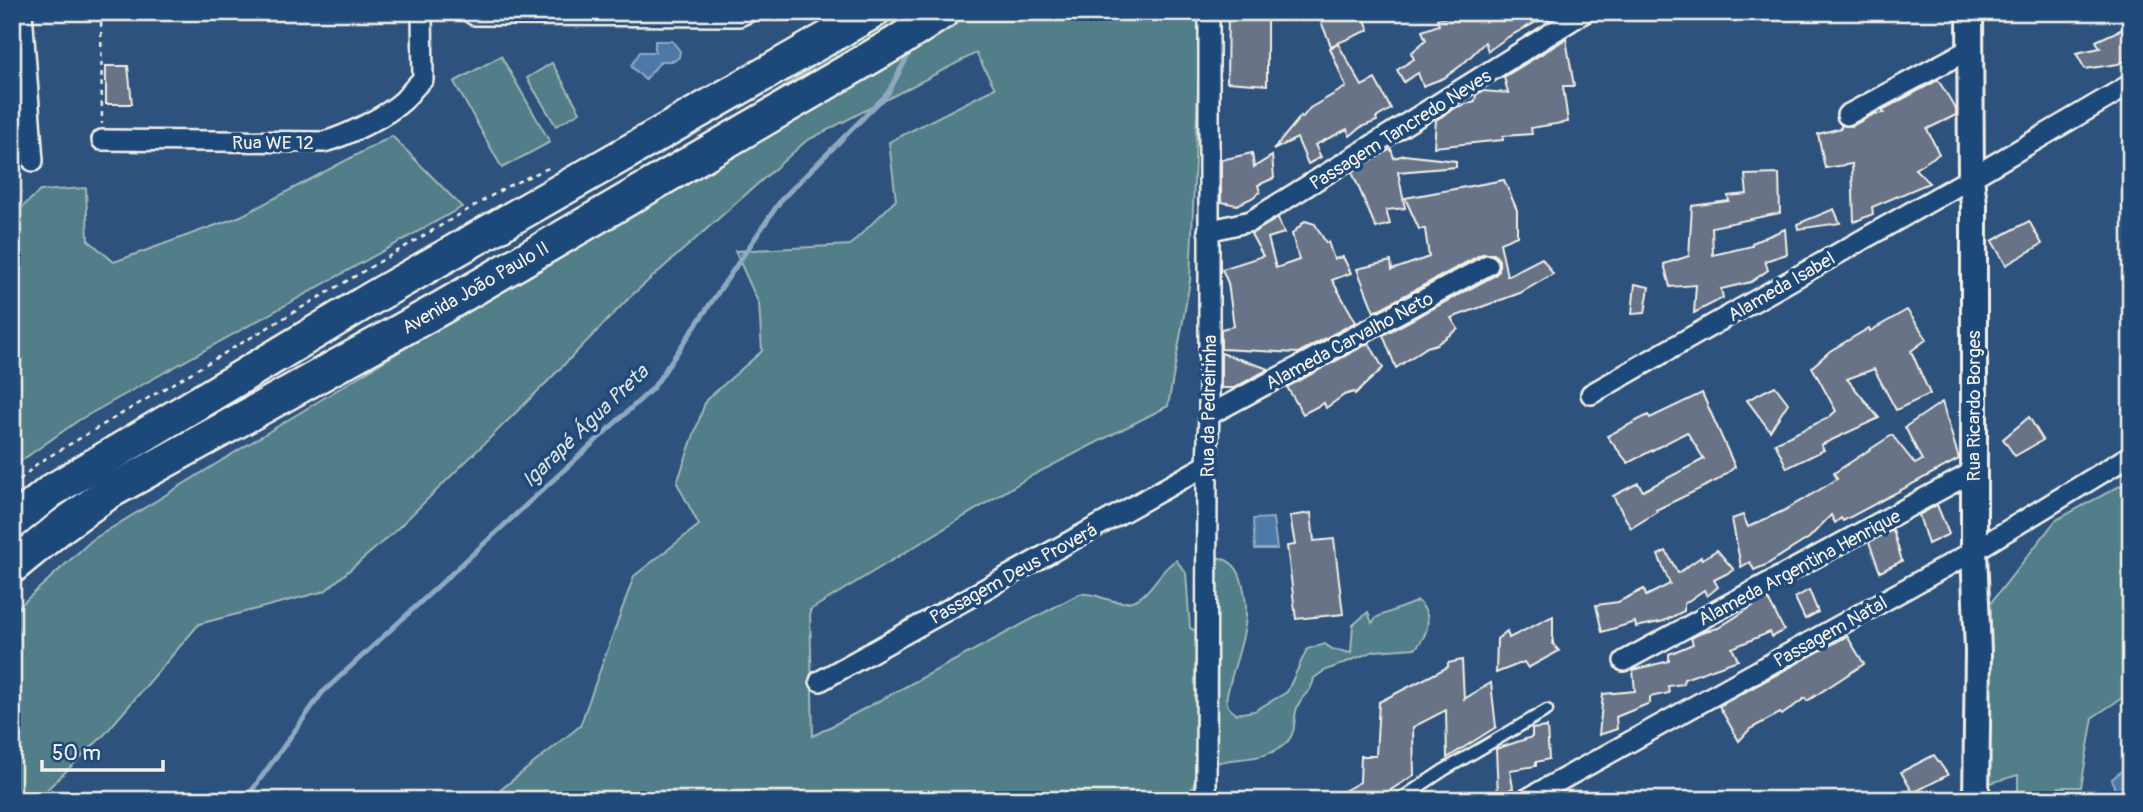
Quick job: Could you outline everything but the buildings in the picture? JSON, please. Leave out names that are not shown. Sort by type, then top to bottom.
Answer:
[{"type":"main road","points":[[12,523],[63,483],[374,297],[873,12]]},
{"type":"main road","name":"Avenida João Paulo II","points":[[12,567],[108,493],[441,308],[897,42],[943,12]]},
{"type":"street","points":[[22,12],[33,160]]},
{"type":"street","name":"Rua WE 12","points":[[102,140],[324,142],[355,131],[403,101],[423,79],[422,12]]},
{"type":"street","points":[[472,14],[739,16],[748,12]]},
{"type":"street","name":"Rua da Pedreirinha","points":[[1206,800],[1209,12]]},
{"type":"street","name":"Passagem Tancredo Neves","points":[[1208,231],[1251,221],[1585,12]]},
{"type":"street","name":"Rua Ricardo Borges","points":[[1970,12],[1971,178],[1974,204],[1973,472],[1978,652],[1976,800]]},
{"type":"street","points":[[1847,115],[1970,49]]},
{"type":"street","name":"Alameda Isabel","points":[[1591,394],[2131,84]]},
{"type":"street","name":"Alameda Carvalho Neto","points":[[1209,415],[1488,265]]},
{"type":"street","name":"Passagem Natal","points":[[1525,800],[1974,551],[2131,455]]},
{"type":"street","name":"Passagem Deus Proverá","points":[[820,681],[1207,465]]},
{"type":"street","name":"Alameda Argentina Henrique","points":[[1624,661],[1973,472]]},
{"type":"lane","points":[[1399,800],[1444,770],[1547,710]]},
{"type":"path","points":[[101,12],[102,140]]},
{"type":"green space","points":[[892,12],[1201,12],[1190,281],[1168,406],[1031,476],[810,610],[813,736],[1079,594],[1121,602],[1135,600],[1176,560],[1186,573],[1190,628],[1198,632],[1216,557],[1231,563],[1240,576],[1245,593],[1245,624],[1226,700],[1229,708],[1236,714],[1254,711],[1287,692],[1307,649],[1325,644],[1332,649],[1351,653],[1353,625],[1368,612],[1372,623],[1377,617],[1418,601],[1426,613],[1428,625],[1416,648],[1374,651],[1324,671],[1314,678],[1298,705],[1293,732],[1288,741],[1275,751],[1215,763],[1203,770],[1195,781],[1190,800],[488,800],[580,726],[634,576],[699,525],[677,483],[706,400],[762,351],[759,304],[735,251],[850,245],[896,200],[889,142],[995,88],[976,53],[806,141],[631,296],[392,534],[325,591],[199,624],[104,735],[36,800],[12,800],[12,613],[92,540],[412,344]]},
{"type":"green space","points":[[501,56],[550,142],[502,168],[454,82]]},
{"type":"green space","points":[[552,63],[580,112],[556,126],[527,78]]},
{"type":"green space","points":[[392,136],[462,207],[79,420],[12,467],[12,216],[40,191],[86,188],[88,240],[114,262],[241,216]]},
{"type":"green space","points":[[2131,480],[2131,692],[2093,717],[2081,787],[2059,787],[2060,800],[2018,800],[2018,775],[1977,787],[1989,605],[2056,520]]},
{"type":"water","points":[[655,41],[672,41],[680,51],[679,57],[674,61],[661,61],[645,80],[631,66],[640,52],[655,52]]},
{"type":"water","points":[[1273,518],[1277,549],[1255,549],[1253,519]]},
{"type":"water","points":[[2131,762],[2131,800],[2117,800],[2112,779]]},
{"type":"waterway","name":"Igarapé Água Preta","points":[[245,800],[322,693],[653,388],[781,200],[888,93],[912,48]]}]
